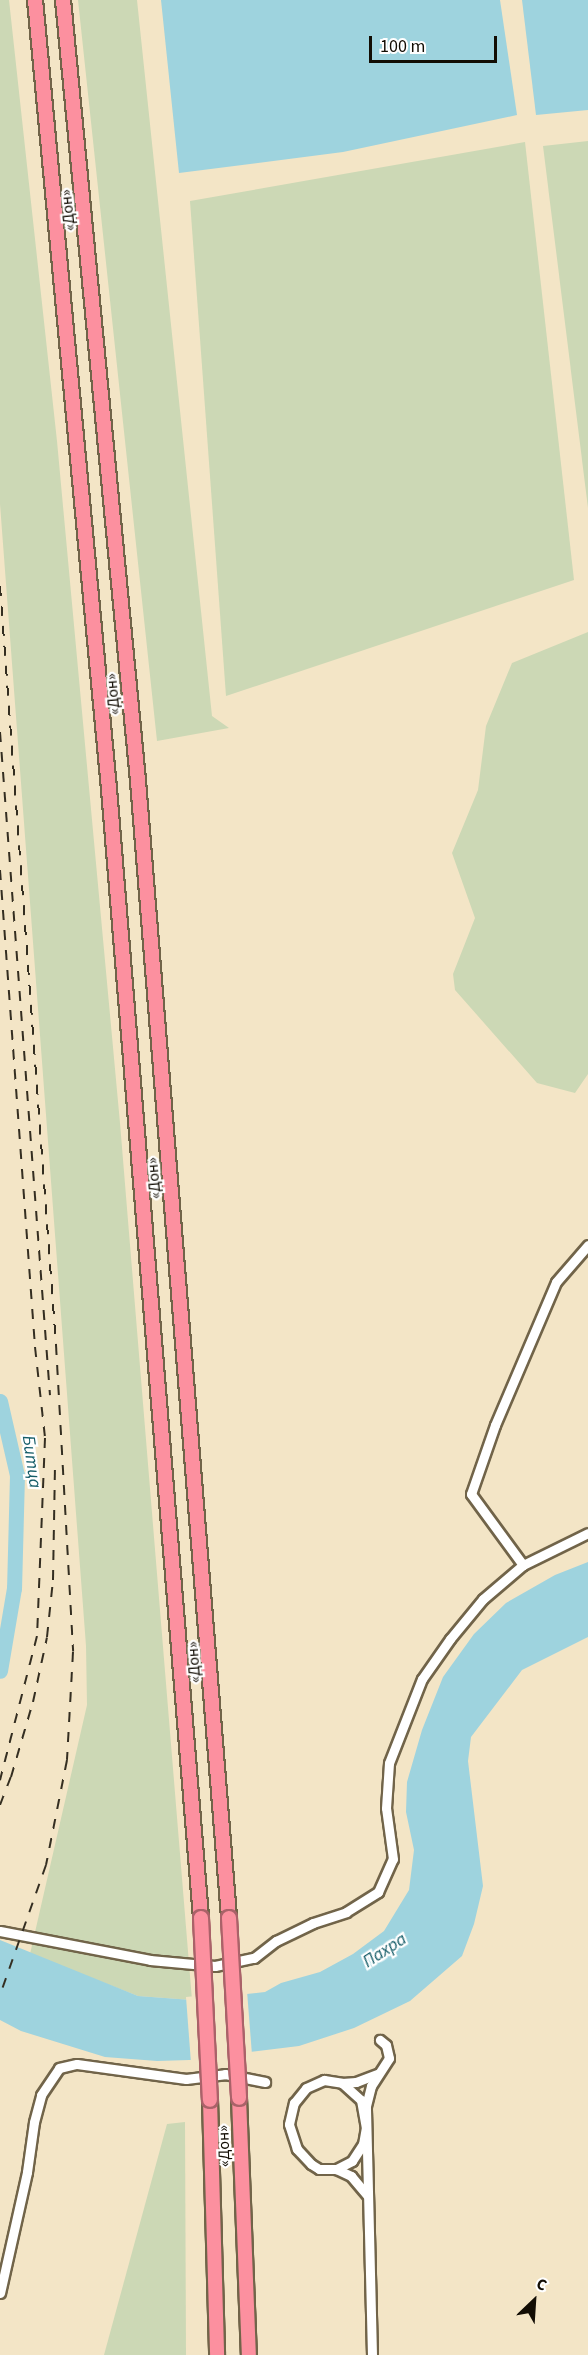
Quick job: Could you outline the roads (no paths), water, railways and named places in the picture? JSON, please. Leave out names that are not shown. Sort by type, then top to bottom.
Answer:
[{"type":"highway","name":"«Дон»","points":[[35,0],[109,789],[201,1918],[210,2100],[217,2355]]},
{"type":"highway","name":"«Дон»","points":[[63,0],[139,793],[229,1918],[249,2355]]},
{"type":"street","points":[[524,1564],[471,1494],[495,1425],[556,1282],[588,1245]]},
{"type":"street","points":[[0,1931],[150,1960],[215,1966],[254,1958],[276,1941],[314,1923],[346,1912],[378,1892],[393,1859],[386,1808],[389,1763],[422,1679],[450,1639],[483,1599],[524,1564],[588,1533]]},
{"type":"street","points":[[372,2355],[366,2106],[377,2074],[390,2058],[386,2045],[380,2040]]},
{"type":"street","points":[[0,2294],[27,2172],[34,2122],[41,2095],[59,2068],[77,2064],[186,2079],[225,2074],[265,2082]]},
{"type":"street","points":[[368,2196],[351,2176],[336,2169],[319,2169],[311,2164],[297,2149],[289,2124],[294,2103],[306,2088],[324,2080],[342,2083],[356,2082],[377,2074]]},
{"type":"street","points":[[336,2169],[352,2161],[363,2144],[366,2127],[361,2100],[342,2083]]},
{"type":"water","points":[[161,0],[500,0],[517,115],[343,152],[179,173]]},
{"type":"water","points":[[522,0],[588,0],[588,110],[536,115]]},
{"type":"water","name":"Пахра","points":[[588,1562],[588,1637],[522,1670],[471,1737],[468,1761],[483,1886],[474,1924],[462,1956],[410,2001],[354,2028],[299,2046],[241,2053],[222,2059],[157,2061],[105,2057],[21,2031],[0,2020],[0,1940],[138,1996],[192,2000],[265,1992],[281,1983],[320,1972],[353,1954],[384,1931],[409,1890],[414,1850],[406,1812],[407,1782],[422,1730],[443,1677],[474,1634],[506,1603],[555,1575]]},
{"type":"waterway","name":"Битца","points":[[0,1401],[17,1475],[14,1588],[0,1671]]},
{"type":"railway","points":[[0,586],[56,1345],[73,1652],[67,1760],[46,1865],[0,1995]]},
{"type":"railway","points":[[0,732],[50,1395]]},
{"type":"railway","points":[[0,870],[35,1347],[45,1438],[37,1636],[0,1780]]},
{"type":"railway","points":[[0,1805],[11,1777],[33,1702],[47,1637],[53,1580],[55,1464]]}]
